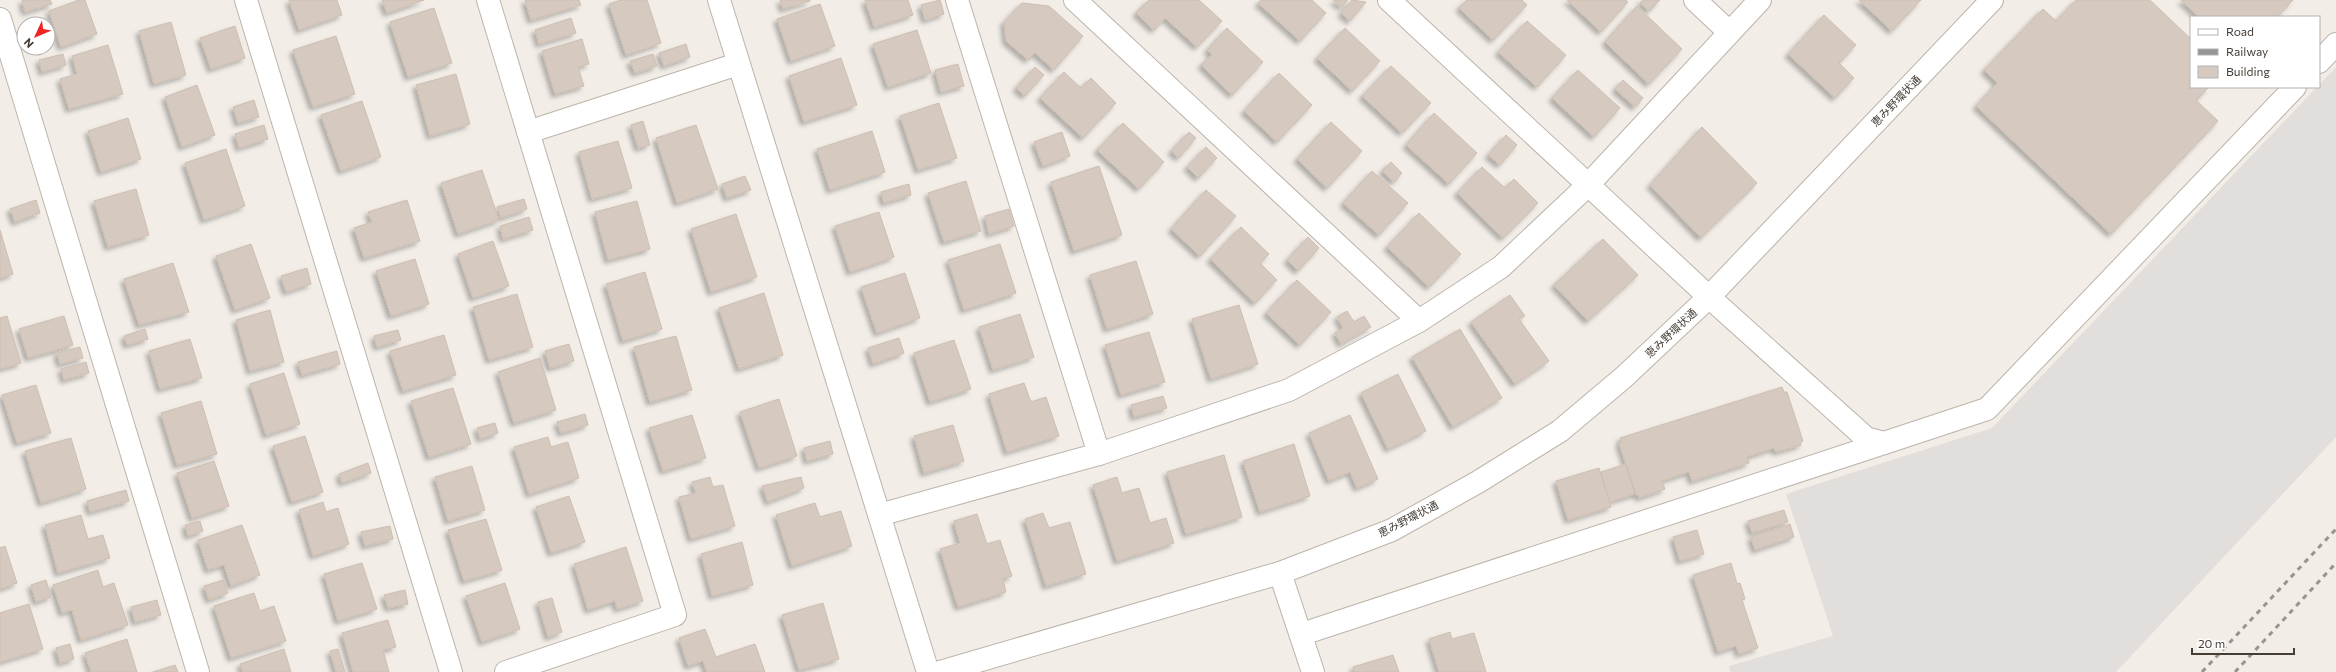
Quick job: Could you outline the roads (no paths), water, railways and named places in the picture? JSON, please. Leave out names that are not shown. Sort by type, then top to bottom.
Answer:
[{"type":"street","points":[[246,0],[451,672]]},
{"type":"street","points":[[488,0],[675,615],[506,672]]},
{"type":"street","points":[[719,0],[928,672]]},
{"type":"street","points":[[957,0],[1099,454]]},
{"type":"street","points":[[1076,0],[1419,321]]},
{"type":"street","points":[[1389,0],[1587,186],[1866,438],[1884,443]]},
{"type":"street","points":[[1695,0],[1729,32]]},
{"type":"street","points":[[879,515],[1099,454],[1289,390],[1419,321],[1501,266],[1587,186],[1760,0]]},
{"type":"street","name":"恵み野環状通","points":[[940,672],[1280,573],[1392,530],[1478,482],[1560,431],[1624,377],[1709,297],[1992,0]]},
{"type":"street","points":[[0,19],[198,672]]},
{"type":"street","points":[[2320,61],[2336,44]]},
{"type":"street","points":[[528,132],[738,64]]},
{"type":"street","points":[[1302,634],[1987,409],[2294,88]]},
{"type":"street","points":[[1280,573],[1302,634],[1313,672]]},
{"type":"railway","points":[[2202,672],[2336,529]]},
{"type":"railway","points":[[2235,672],[2336,563]]}]
